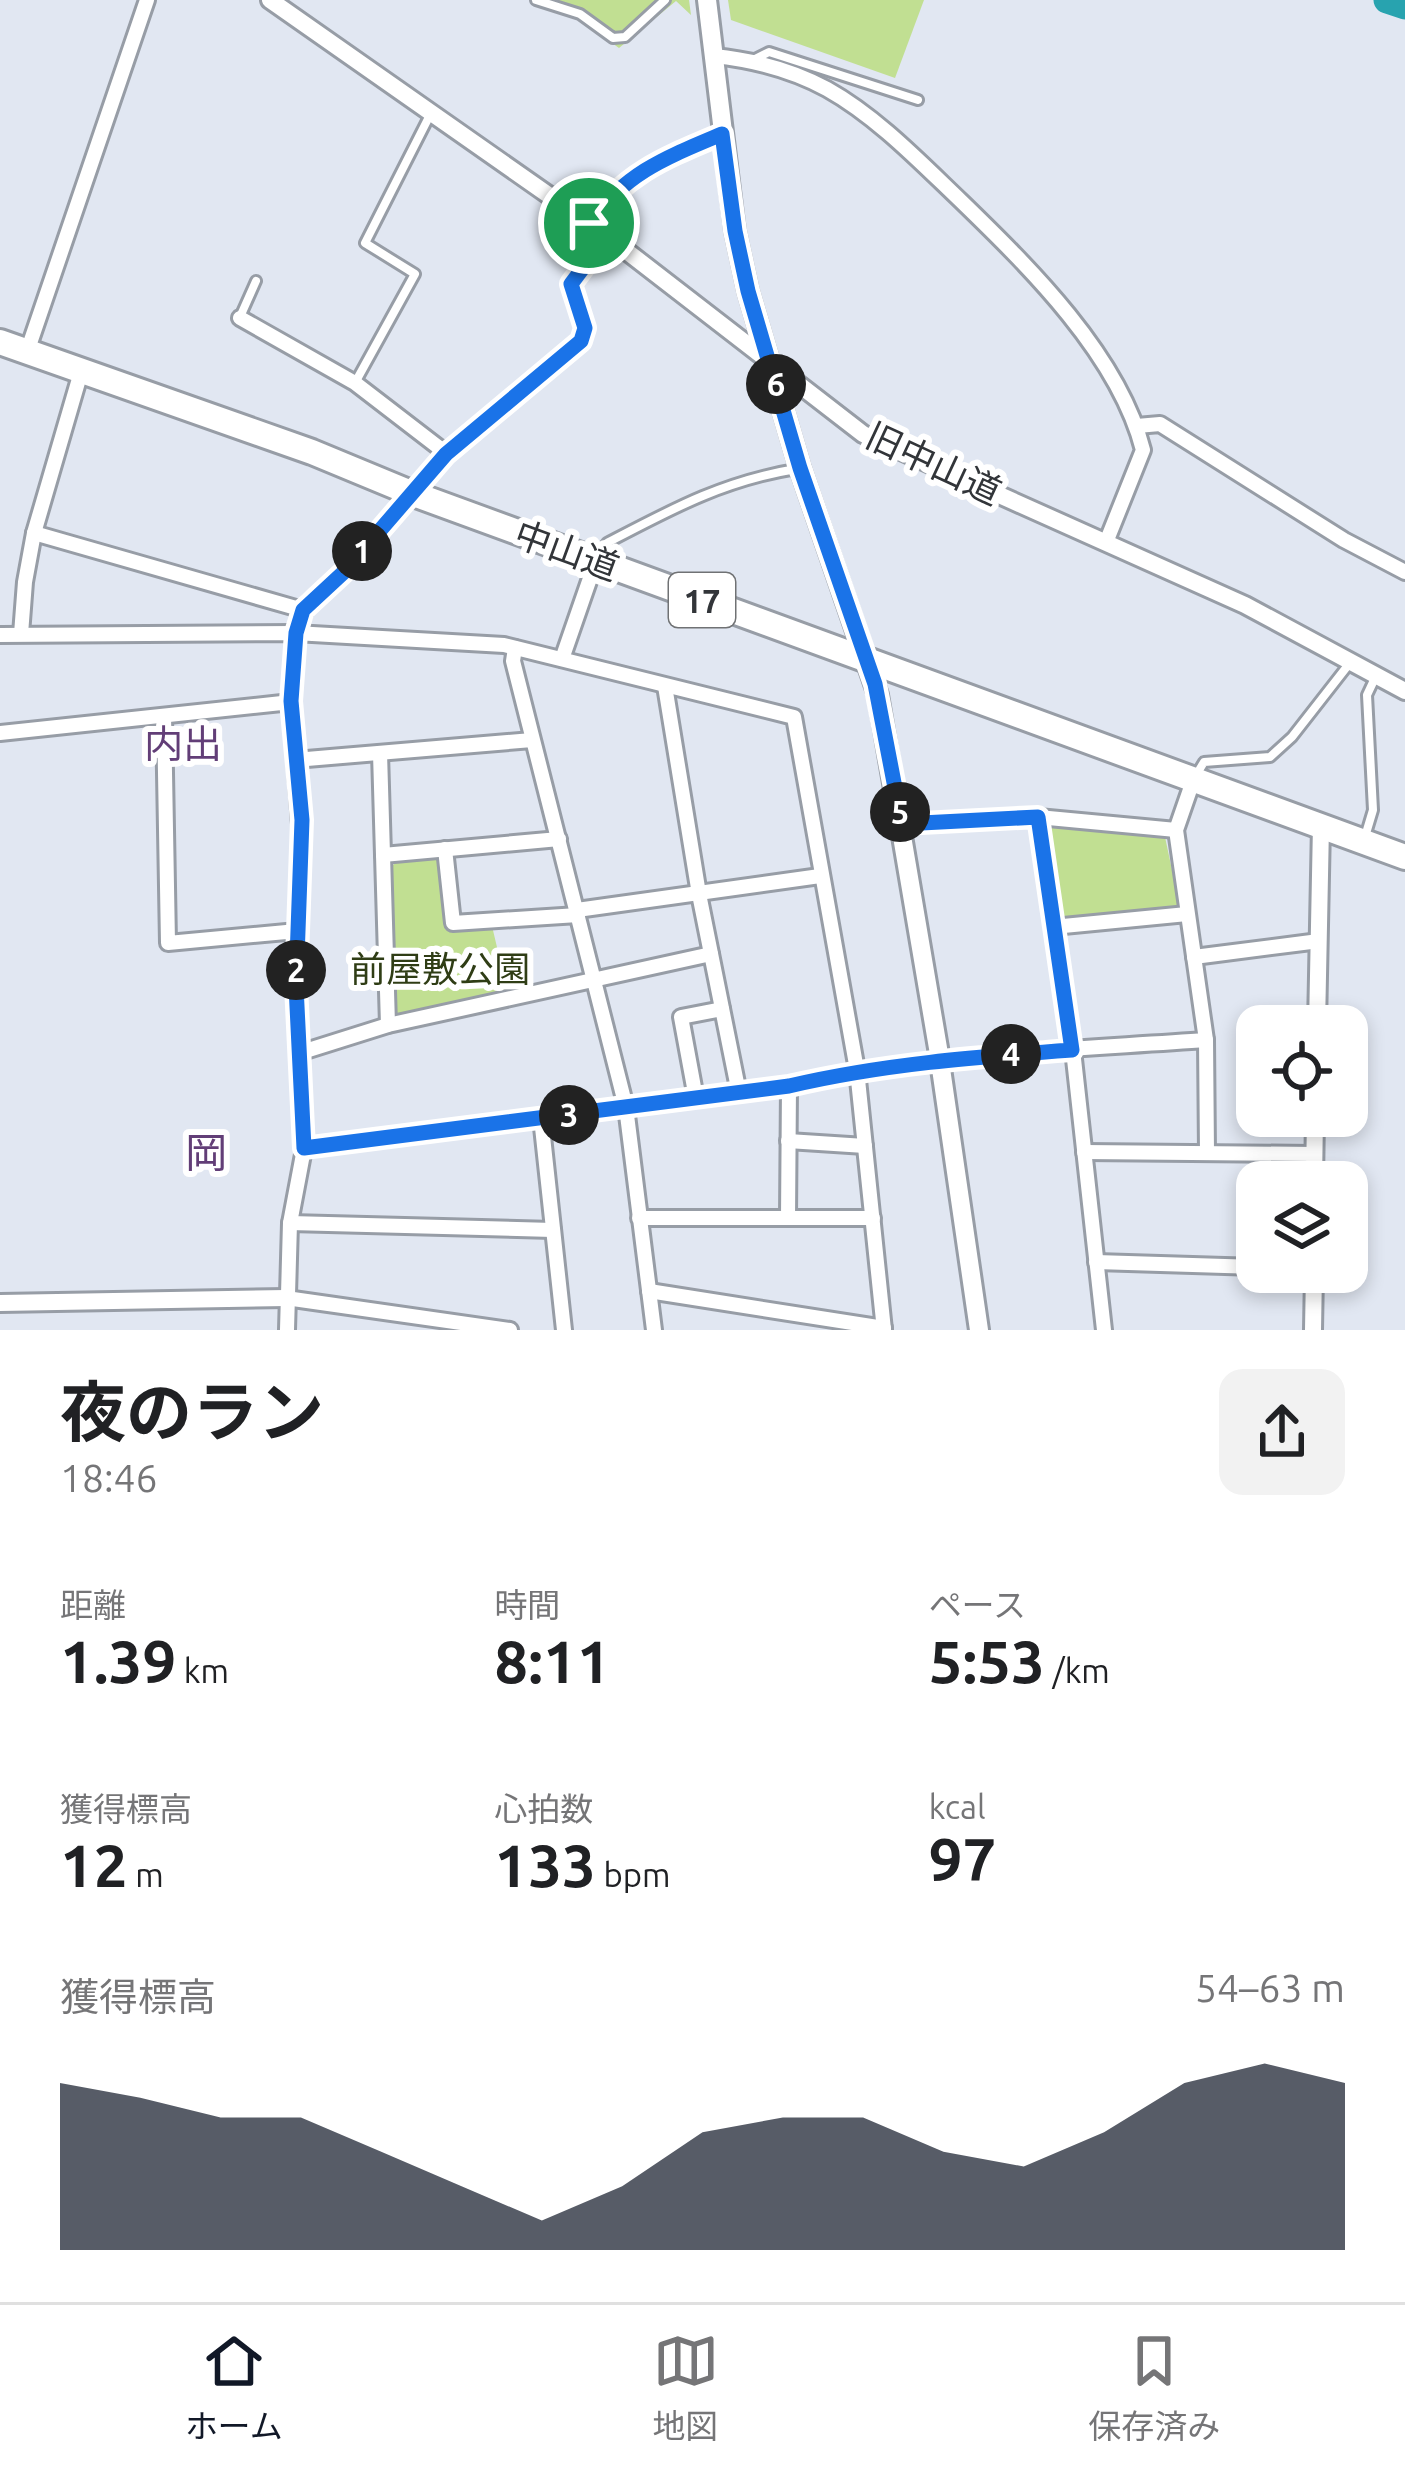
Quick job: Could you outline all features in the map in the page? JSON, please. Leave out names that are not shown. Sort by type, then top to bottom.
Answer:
[{"type":"highway","name":"中山道","points":[[0,342],[312,452],[411,494],[1405,857]]},
{"type":"main road","points":[[707,0],[735,231],[800,468],[868,658],[902,824],[979,1330]]},
{"type":"street","points":[[27,352],[147,0]]},
{"type":"street","name":"旧中山道","points":[[270,0],[607,236],[863,434],[1245,604],[1405,691]]},
{"type":"street","points":[[714,56],[752,61],[827,89],[927,168],[1007,244],[1068,315],[1137,426],[1143,450],[1107,540]]},
{"type":"street","points":[[589,223],[609,196],[635,174],[722,134]]},
{"type":"street","points":[[240,318],[355,383],[446,454],[344,572],[303,610],[296,633],[291,701],[302,820],[297,931],[304,1148],[290,1223],[286,1330]]},
{"type":"street","points":[[21,634],[34,533],[81,372]]},
{"type":"street","points":[[1137,426],[1160,424],[1344,540],[1405,572]]},
{"type":"street","points":[[34,533],[303,610]]},
{"type":"street","points":[[562,659],[596,561]]},
{"type":"street","points":[[0,635],[296,633],[515,648],[794,716],[856,1070],[884,1329],[649,1292]]},
{"type":"street","points":[[515,648],[513,661],[532,740],[626,1107],[654,1330]]},
{"type":"street","points":[[665,686],[699,894],[739,1093]]},
{"type":"street","points":[[0,733],[291,701]]},
{"type":"street","points":[[164,716],[168,943],[297,931]]},
{"type":"street","points":[[295,760],[532,740]]},
{"type":"street","points":[[380,753],[388,1025]]},
{"type":"street","points":[[1194,778],[1176,830],[1206,1040],[1207,1153]]},
{"type":"street","points":[[1104,1330],[1072,1050],[1038,817],[1176,830]]},
{"type":"street","points":[[1317,1005],[1321,825]]},
{"type":"street","points":[[383,855],[559,839]]},
{"type":"street","points":[[445,849],[453,923],[577,912],[820,876]]},
{"type":"street","points":[[1053,927],[1187,914]]},
{"type":"street","points":[[1194,957],[1319,940]]},
{"type":"street","points":[[299,1053],[388,1025],[711,954]]},
{"type":"street","points":[[695,1098],[682,1018],[722,1009]]},
{"type":"street","points":[[304,1148],[739,1093],[940,1059],[1206,1040]]},
{"type":"street","points":[[788,1218],[789,1086]]},
{"type":"street","points":[[542,1118],[564,1330]]},
{"type":"street","points":[[1315,1137],[1315,1161]]},
{"type":"street","points":[[788,1141],[865,1146]]},
{"type":"street","points":[[1084,1152],[1315,1154]]},
{"type":"street","points":[[639,1218],[873,1218]]},
{"type":"street","points":[[290,1223],[553,1230]]},
{"type":"street","points":[[1096,1262],[1236,1266]]},
{"type":"street","points":[[1313,1330],[1314,1293]]},
{"type":"street","points":[[0,1303],[286,1298],[509,1330]]},
{"type":"street","points":[[383,1312],[383,1330]]},
{"type":"lane","points":[[536,0],[580,14],[613,38],[625,37],[665,0]]},
{"type":"lane","points":[[752,61],[769,52],[918,100]]},
{"type":"lane","points":[[355,383],[415,274],[365,243],[432,112]]},
{"type":"lane","points":[[446,454],[581,341],[585,328],[571,284],[607,236]]},
{"type":"lane","points":[[240,318],[256,281]]},
{"type":"lane","points":[[596,561],[607,543],[699,495],[748,477],[800,468]]},
{"type":"lane","points":[[1194,778],[1204,762],[1270,758],[1351,662]]},
{"type":"lane","points":[[1364,841],[1373,810],[1366,694],[1376,675]]},
{"type":"lane","points":[[902,824],[1038,817]]},
{"type":"green space","points":[[532,0],[689,0],[691,15],[676,1],[619,48],[574,16]]},
{"type":"green space","points":[[728,0],[924,0],[895,78],[731,20]]},
{"type":"green space","points":[[1044,824],[1165,837],[1179,903],[1173,909],[1059,919]]},
{"type":"green space","name":"前屋敷公園","points":[[442,858],[450,928],[492,926],[508,994],[398,1018],[394,1015],[392,866],[399,860]]},
{"type":"waterway","points":[[1387,0],[1405,6]]},
{"type":"district","name":"内出","points":[[183,743]]},
{"type":"district","name":"岡","points":[[206,1152]]},
{"type":"route","points":[[722,134],[748,291],[800,468],[862,639],[902,824],[1038,817],[1072,1050],[940,1059],[856,1070],[789,1086],[304,1148],[296,986],[302,820],[291,701],[296,633],[303,610],[344,572],[446,454],[581,341],[585,328],[571,284],[607,236],[589,223],[609,196],[635,174],[722,134]]}]
